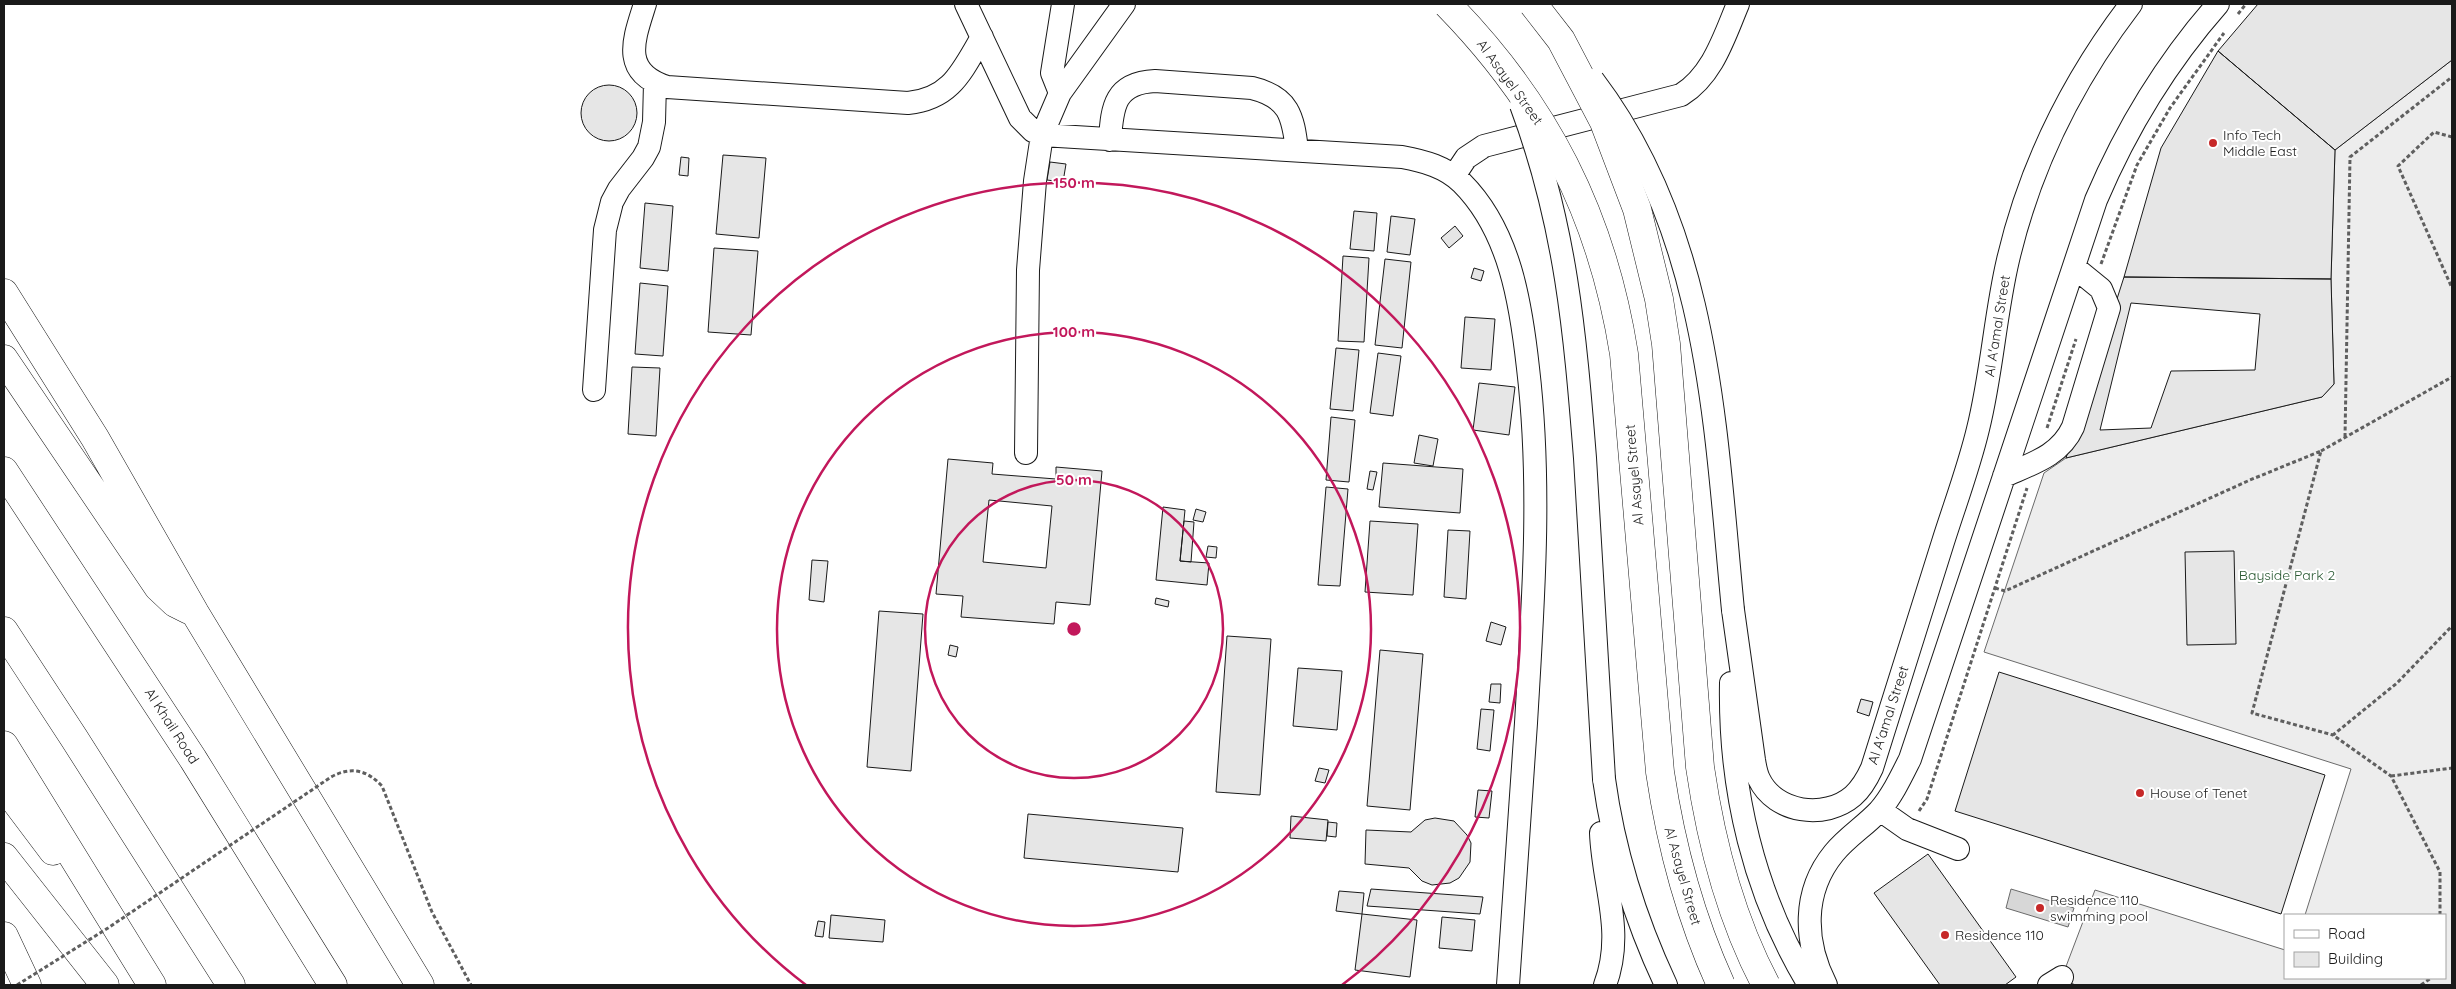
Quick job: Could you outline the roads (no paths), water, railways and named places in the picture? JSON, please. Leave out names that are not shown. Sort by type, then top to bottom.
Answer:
[{"type":"main road","name":"Al Asayel Street","points":[[1447,4],[1512,81],[1559,152],[1578,190],[1608,270],[1624,354],[1660,772],[1666,810],[1684,887],[1699,934],[1721,985]]},
{"type":"main road","points":[[1533,4],[1561,40],[1604,122],[1622,165],[1637,209],[1659,299],[1666,344],[1699,757],[1704,795],[1722,876],[1747,945],[1766,985]]},
{"type":"main road","points":[[4,294],[100,446],[195,613],[420,985]]},
{"type":"main road","points":[[4,359],[158,587],[175,602],[195,613]]},
{"type":"main road","name":"Al Khail Road","points":[[4,471],[188,751],[333,985]]},
{"type":"main road","points":[[4,631],[90,762],[231,985]]},
{"type":"main road","points":[[4,745],[152,985]]},
{"type":"main road","points":[[4,786],[44,841],[97,894]]},
{"type":"main road","points":[[4,857],[105,985]]},
{"type":"main road","points":[[4,936],[27,985]]},
{"type":"street","points":[[645,4],[634,37],[634,55],[641,72],[656,83],[676,88],[908,103],[921,102],[945,91],[954,82],[982,38]]},
{"type":"street","points":[[966,4],[1020,118],[1033,131],[1042,135],[1402,157],[1424,161],[1444,169],[1454,176],[1475,198],[1488,219],[1509,263],[1522,319],[1534,435],[1536,561],[1508,985]]},
{"type":"street","points":[[1060,93],[1052,73],[1063,4]]},
{"type":"street","points":[[1026,453],[1028,270],[1035,181],[1042,135],[1060,93],[1124,4]]},
{"type":"street","points":[[1454,176],[1466,158],[1484,146],[1681,95],[1694,87],[1704,76],[1738,4]]},
{"type":"street","name":"Al A'amal Street","points":[[1732,610],[1754,760],[1759,780],[1770,794],[1785,804],[1802,810],[1819,810],[1837,806],[1852,797],[1864,784],[1868,776],[1978,431],[1993,358],[2008,260],[2021,212],[2038,165],[2062,111],[2097,51],[2131,4]]},
{"type":"street","points":[[1826,985],[1815,960],[1810,936],[1810,911],[1815,884],[1834,852],[1880,810],[1910,759],[2096,200],[2129,129],[2170,63],[2218,4]]},
{"type":"street","points":[[1561,40],[1607,100],[1627,130],[1660,199],[1686,273],[1709,374],[1732,610],[1730,695],[1742,818],[1764,891],[1782,936],[1809,985]]},
{"type":"street","points":[[1110,140],[1111,115],[1114,103],[1121,93],[1131,85],[1143,81],[1155,81],[1252,88],[1267,92],[1279,100],[1289,111],[1294,126],[1297,150]]},
{"type":"street","points":[[1512,81],[1544,173],[1556,220],[1573,315],[1591,544],[1604,779],[1601,834],[1603,862],[1614,915],[1615,944],[1605,985]]},
{"type":"street","points":[[594,390],[604,230],[619,189],[640,163],[648,147],[654,122],[656,83]]},
{"type":"street","points":[[2004,476],[2054,452],[2062,445],[2073,428],[2109,308],[2101,289],[2074,267]]},
{"type":"street","points":[[1604,779],[1619,861],[1640,926],[1666,985]]},
{"type":"street","points":[[1880,810],[1907,828],[1958,849]]},
{"type":"place","name":"Info Tech Middle East","points":[[2213,143]]},
{"type":"place","name":"House of Tenet","points":[[2140,793]]},
{"type":"place","name":"Residence 110 swimming pool","points":[[2040,908]]},
{"type":"place","name":"Residence 110","points":[[1945,935]]},
{"type":"park label","name":"Bayside Park 2","points":[[2287,575]]}]
